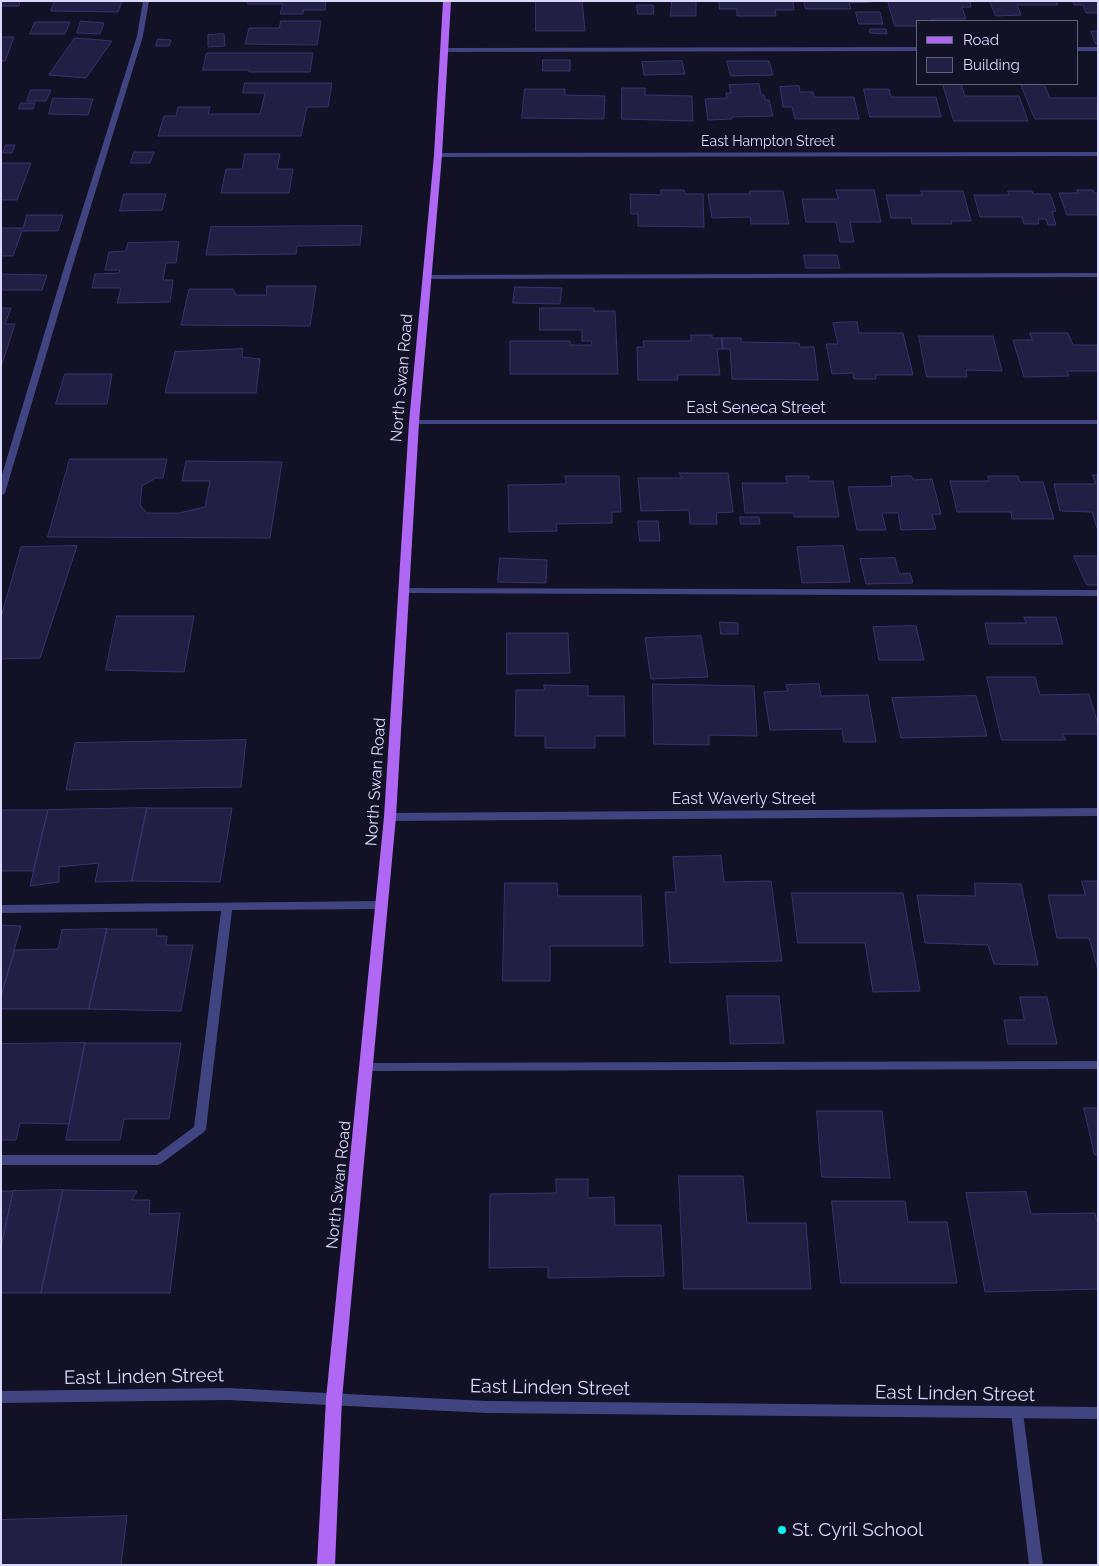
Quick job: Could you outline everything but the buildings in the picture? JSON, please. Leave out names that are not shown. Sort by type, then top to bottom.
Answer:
[{"type":"main road","name":"North Swan Road","points":[[326,1565],[334,1399],[390,817],[414,422],[438,155],[447,1]]},
{"type":"street","points":[[1,493],[140,36],[146,1]]},
{"type":"street","points":[[444,50],[916,49]]},
{"type":"street","points":[[1079,49],[1098,49]]},
{"type":"street","name":"East Hampton Street","points":[[438,155],[1098,154]]},
{"type":"street","points":[[427,277],[1098,275]]},
{"type":"street","name":"East Seneca Street","points":[[414,422],[1098,422]]},
{"type":"street","points":[[404,591],[1098,593]]},
{"type":"street","name":"East Waverly Street","points":[[390,817],[1098,812]]},
{"type":"street","points":[[1,909],[383,905]]},
{"type":"street","points":[[1,1160],[158,1160],[200,1129],[227,907]]},
{"type":"street","points":[[367,1067],[1098,1065]]},
{"type":"street","name":"East Linden Street","points":[[1,1397],[228,1394],[487,1406],[1098,1413]]},
{"type":"street","points":[[1016,1413],[1036,1565]]},
{"type":"place","name":"St. Cyril School","points":[[782,1530]]}]
